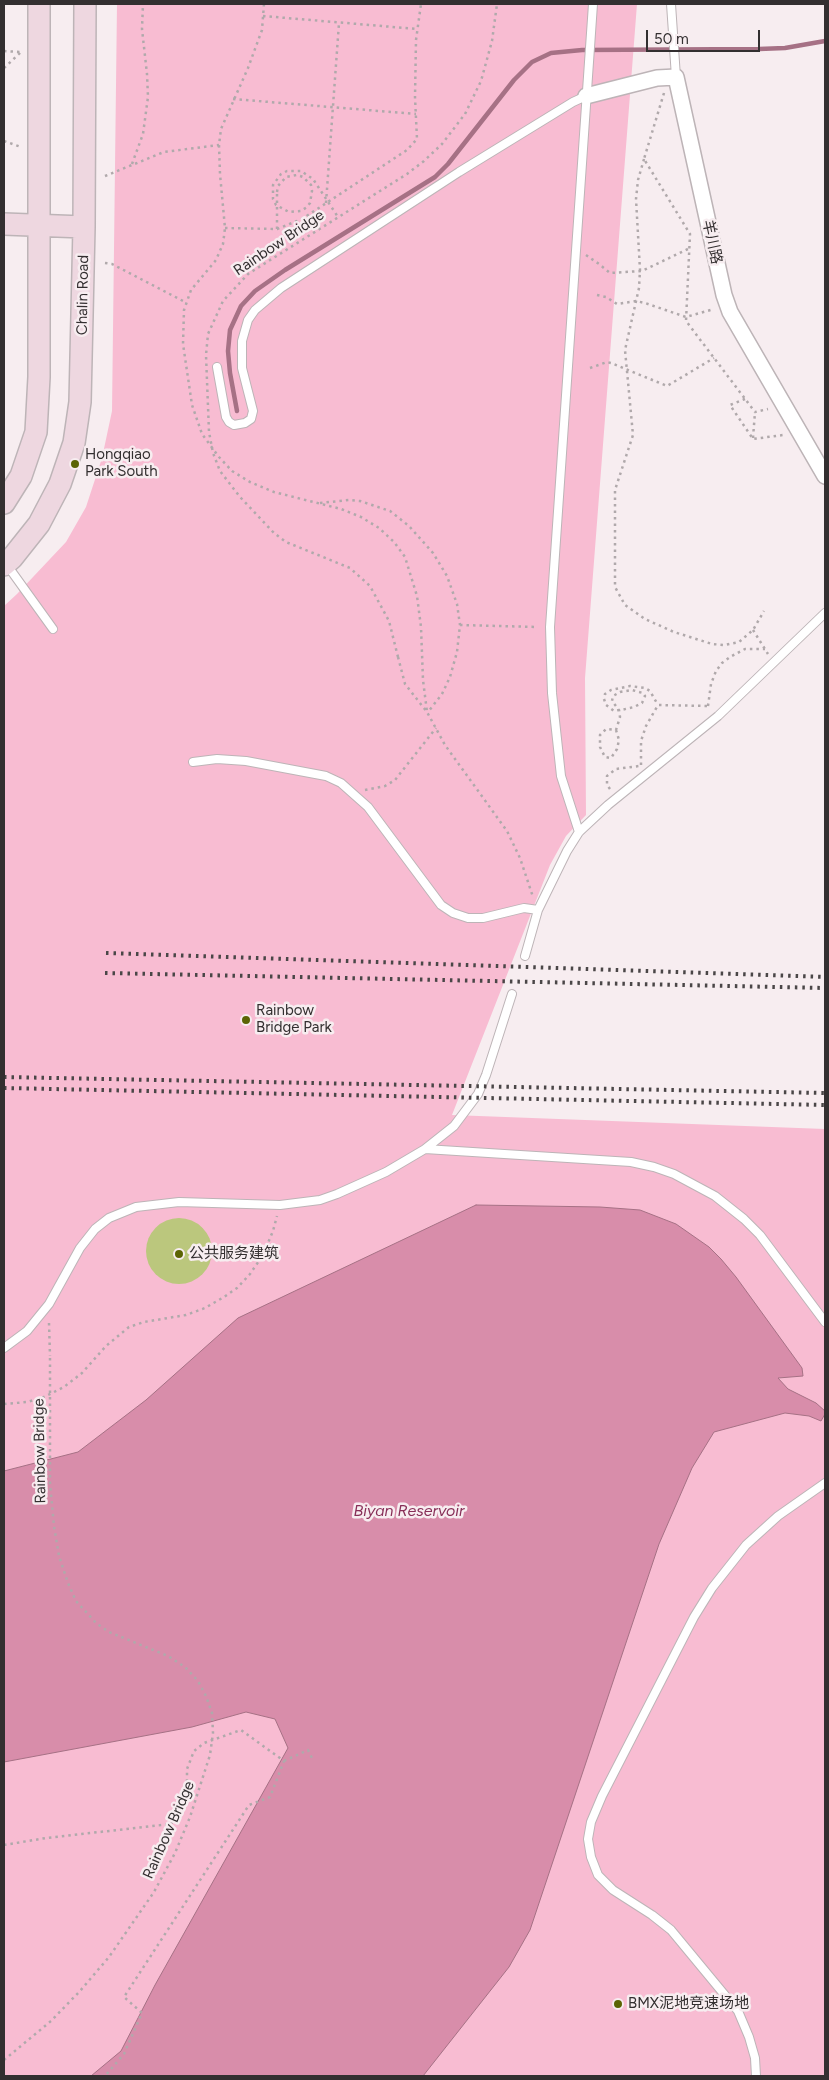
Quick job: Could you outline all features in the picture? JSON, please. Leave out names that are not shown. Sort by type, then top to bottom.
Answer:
[{"type":"street","points":[[4,503],[21,476],[36,432],[39,377],[39,4]]},
{"type":"street","name":"Chalin Road","points":[[5,564],[39,524],[60,484],[74,443],[80,402],[84,227],[85,4]]},
{"type":"street","points":[[586,96],[657,78],[673,78]]},
{"type":"street","name":"羊川路","points":[[673,78],[727,305],[825,476]]},
{"type":"street","points":[[4,224],[84,227]]},
{"type":"lane","points":[[579,832],[561,776],[552,693],[550,628],[593,4]]},
{"type":"lane","points":[[671,4],[675,56],[673,78]]},
{"type":"lane","points":[[217,367],[226,417],[234,425],[246,423],[251,419],[253,411],[242,368],[242,341],[248,320],[255,310],[281,288],[427,193],[586,96]]},
{"type":"lane","points":[[5,564],[53,629]]},
{"type":"lane","points":[[525,956],[538,910],[579,832],[618,797],[718,716],[825,613]]},
{"type":"lane","points":[[193,762],[217,759],[246,761],[326,776],[353,791],[368,807],[441,905],[453,913],[468,918],[483,918],[524,908],[538,910]]},
{"type":"lane","points":[[4,1348],[27,1331],[48,1304],[68,1267],[95,1228],[109,1218],[136,1207],[179,1202],[280,1205],[320,1200],[393,1168],[425,1149],[454,1126],[478,1094],[512,994]]},
{"type":"lane","points":[[425,1149],[631,1162],[674,1174],[715,1196],[744,1219],[760,1236],[825,1322]]},
{"type":"lane","points":[[756,2076],[755,2058],[738,2011],[671,1930],[652,1915],[613,1890],[598,1875],[591,1857],[588,1839],[591,1822],[602,1796],[694,1617],[712,1588],[746,1545],[778,1516],[825,1483]]},
{"type":"path","points":[[132,164],[143,134],[148,96],[142,29],[143,4]]},
{"type":"path","points":[[264,4],[262,30],[248,68],[221,129],[219,145],[225,228],[223,244],[216,260],[191,290],[185,302],[183,344],[192,405],[202,434],[219,458],[232,471],[250,482],[274,492],[341,509],[361,517],[379,528],[394,542],[406,558],[417,596],[427,712],[445,745],[507,832],[520,858],[529,889],[538,910]]},
{"type":"path","points":[[225,228],[277,229],[302,219],[407,150],[417,138],[415,97],[421,4]]},
{"type":"path","name":"Rainbow Bridge","points":[[427,712],[405,684],[389,621],[370,586],[350,568],[286,542],[274,532],[228,483],[220,471],[213,453],[209,432],[206,355],[208,334],[222,301],[241,281],[263,263],[424,162],[454,129],[481,81],[492,41],[497,4]]},
{"type":"path","points":[[263,16],[418,29]]},
{"type":"path","points":[[326,204],[339,23]]},
{"type":"path","points":[[4,51],[21,52],[4,68]]},
{"type":"path","points":[[673,78],[638,180],[636,199],[640,271],[636,301],[625,350],[633,435],[615,490],[615,579],[618,594],[625,605],[645,618],[674,632],[702,642],[724,645],[739,642],[753,630],[764,611]]},
{"type":"path","points":[[233,99],[416,114]]},
{"type":"path","points":[[4,141],[25,148]]},
{"type":"path","points":[[106,176],[164,152],[219,145]]},
{"type":"path","points":[[644,159],[690,234],[686,321],[755,412],[753,439]]},
{"type":"path","points":[[277,229],[277,192],[278,186],[286,176],[297,175],[303,177],[311,186],[310,203],[301,212],[289,212],[276,205],[273,199],[273,185],[281,174],[287,171],[301,171],[313,179],[338,217]]},
{"type":"path","points":[[576,254],[588,256],[610,273],[640,271],[690,248]]},
{"type":"path","points":[[105,264],[112,264],[185,302]]},
{"type":"path","points":[[597,296],[617,304],[636,301],[686,317],[727,305]]},
{"type":"path","points":[[590,368],[607,362],[667,386],[714,358]]},
{"type":"path","points":[[745,399],[730,405],[753,439]]},
{"type":"path","points":[[755,412],[784,405]]},
{"type":"path","points":[[753,439],[800,433]]},
{"type":"path","points":[[316,504],[348,500],[360,501],[390,511],[409,526],[433,552],[447,576],[457,604],[460,625],[457,652],[450,677],[442,694],[427,712]]},
{"type":"path","points":[[460,625],[550,628]]},
{"type":"path","points":[[753,630],[773,662]]},
{"type":"path","points":[[708,706],[711,684],[716,671],[722,663],[730,656],[745,649],[765,649]]},
{"type":"path","points":[[616,730],[606,729],[600,735],[600,747],[605,757],[611,758],[617,749],[619,740],[616,730],[620,717],[619,710],[612,701],[613,696],[620,692],[632,690],[643,692],[646,696],[642,703],[619,710],[614,711],[606,705],[604,699],[605,694],[611,690],[630,686],[645,688],[650,691],[658,705]]},
{"type":"path","points":[[658,705],[708,706],[718,716]]},
{"type":"path","points":[[618,797],[606,785],[607,776],[616,769],[641,765],[641,741],[646,726],[658,705]]},
{"type":"path","points":[[353,791],[375,789],[395,780],[436,728]]},
{"type":"path","points":[[4,1404],[44,1398],[64,1387],[82,1373],[106,1346],[129,1328],[144,1322],[186,1315],[205,1308],[237,1288],[250,1274],[263,1255],[274,1231],[280,1205]]},
{"type":"path","name":"Rainbow Bridge","points":[[4,2060],[51,2021],[80,1991],[110,1957],[144,1908],[175,1853],[190,1817],[204,1780],[213,1732],[212,1713],[206,1696],[198,1681],[185,1667],[168,1656],[109,1632],[96,1623],[76,1601],[68,1583],[59,1556],[50,1484],[48,1304]]},
{"type":"path","points":[[4,1845],[46,1838],[171,1824],[183,1804],[187,1790],[187,1769],[194,1751],[204,1742],[241,1730],[284,1761]]},
{"type":"path","points":[[105,2076],[124,2054],[142,2013],[124,1997],[249,1805],[270,1797],[284,1761],[308,1750],[313,1760]]},
{"type":"shaded area","name":"Rainbow Bridge Park","points":[[117,4],[637,4],[585,678],[586,815],[566,836],[550,865],[452,1115],[825,1129],[825,2076],[4,2076],[4,606],[66,542],[86,507],[102,458],[112,411]]},
{"type":"water","name":"Biyan Reservoir","points":[[476,1205],[600,1207],[640,1210],[676,1224],[709,1247],[721,1259],[802,1368],[803,1376],[778,1378],[788,1389],[816,1403],[825,1411],[825,1414],[821,1421],[809,1416],[785,1413],[714,1432],[692,1468],[659,1544],[530,1930],[509,1967],[423,2076],[91,2076],[121,2051],[155,1985],[288,1748],[275,1719],[246,1712],[192,1727],[4,1762],[4,1471],[78,1452],[146,1400],[238,1318]]},
{"type":"building","name":"公共服务建筑","points":[[172,1218],[186,1218],[198,1223],[207,1232],[212,1244],[210,1264],[203,1275],[186,1284],[172,1284],[160,1279],[151,1270],[146,1258],[146,1244],[151,1232],[160,1223]]},
{"type":"waterway","points":[[237,411],[228,351],[230,330],[241,306],[255,291],[285,270],[435,177],[448,164],[514,80],[532,62],[551,53],[582,50],[759,49],[785,48],[825,41]]},
{"type":"railway","points":[[106,953],[825,977]]},
{"type":"railway","points":[[105,973],[825,988]]},
{"type":"railway","points":[[4,1077],[825,1093]]},
{"type":"railway","points":[[4,1088],[825,1105]]},
{"type":"place","name":"Hongqiao Park South","points":[[75,464]]},
{"type":"place","name":"Rainbow Bridge Park","points":[[246,1020]]},
{"type":"place","name":"公共服务建筑","points":[[179,1254]]},
{"type":"place","name":"BMX泥地竞速场地","points":[[618,2004]]}]
